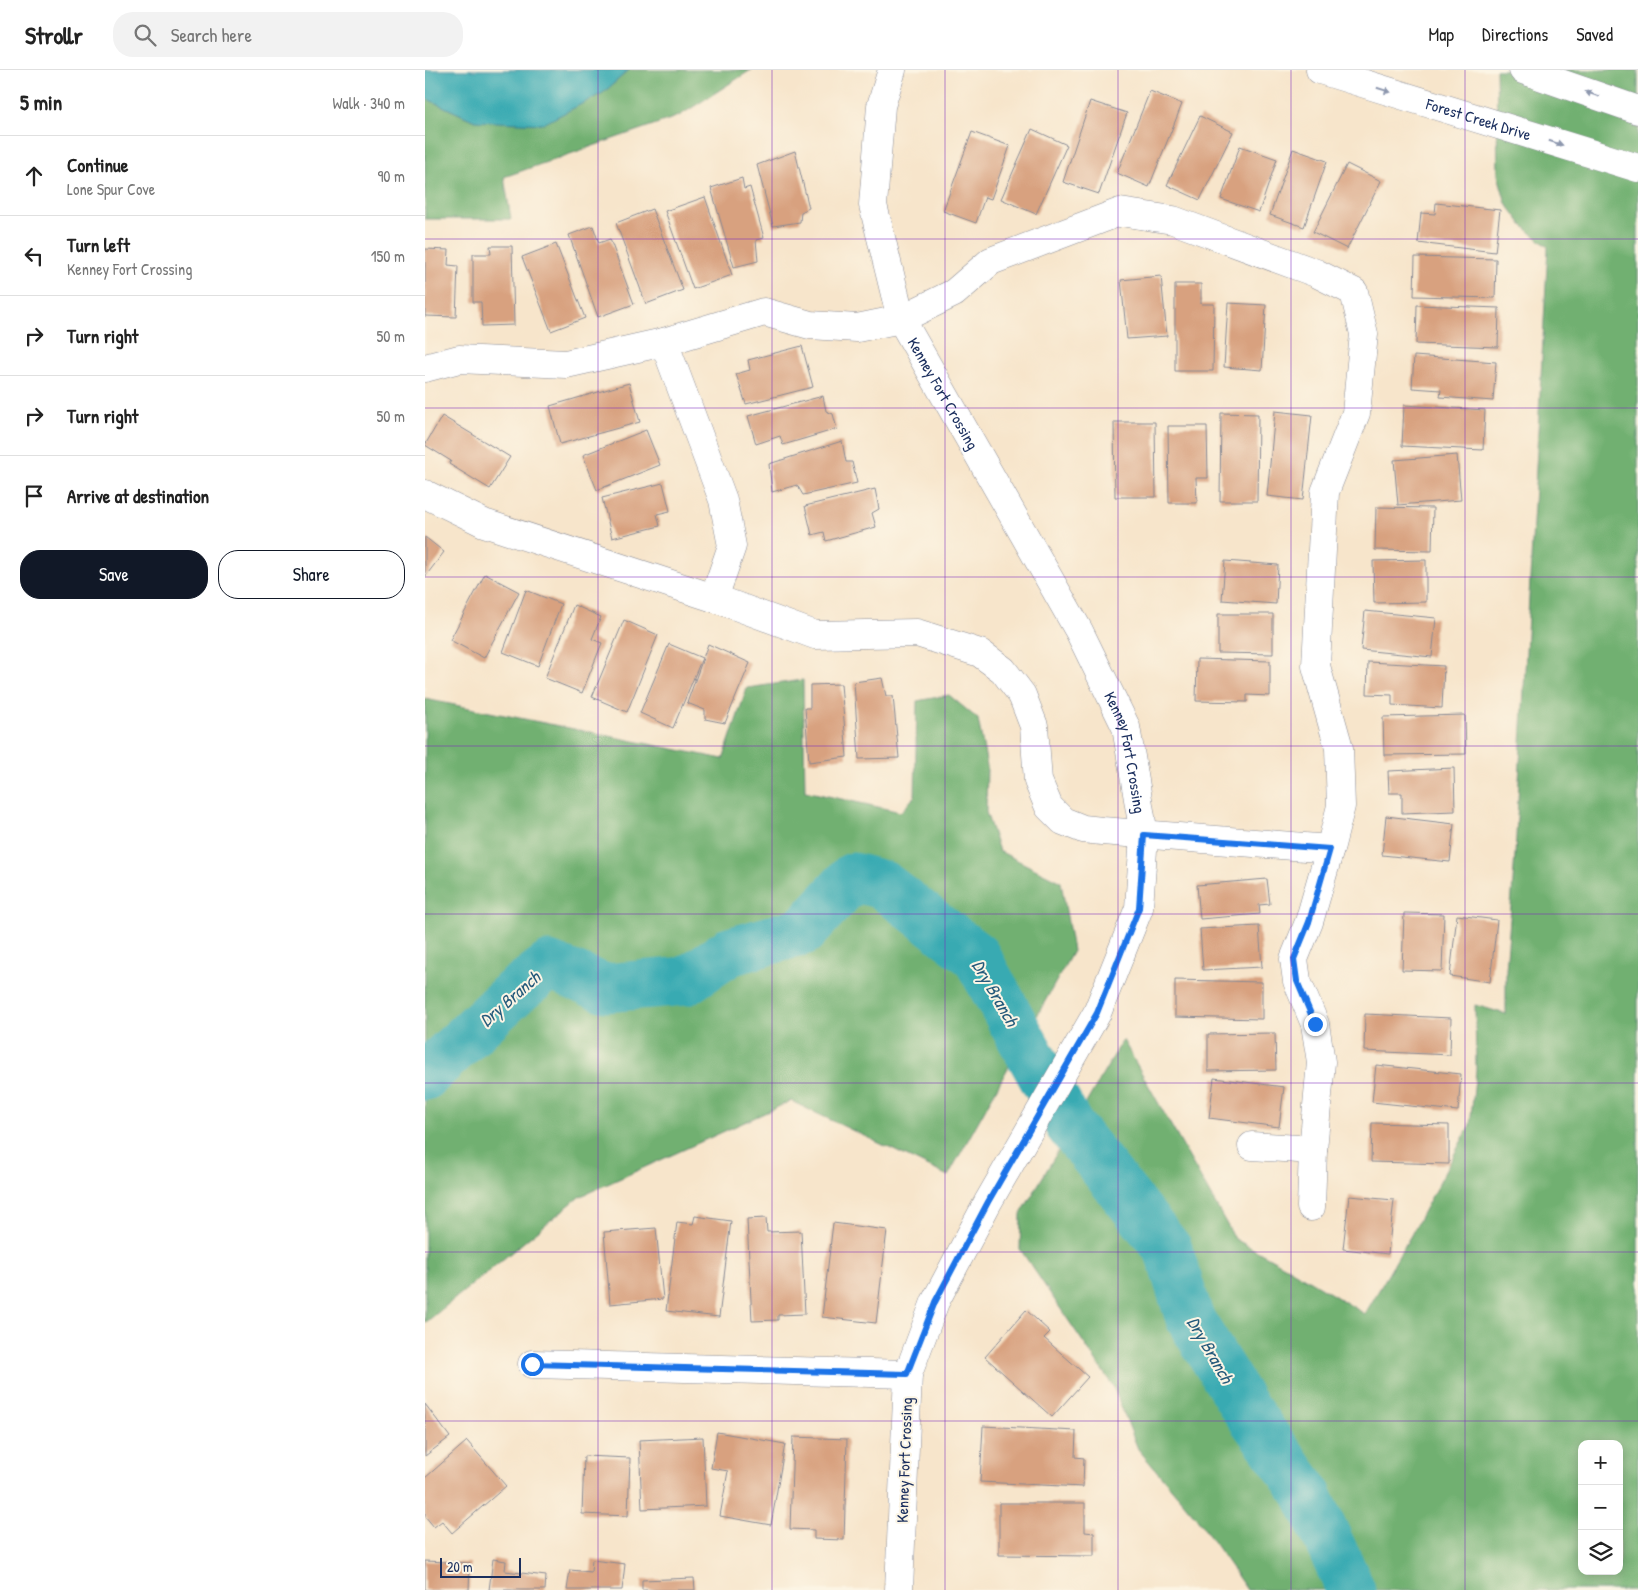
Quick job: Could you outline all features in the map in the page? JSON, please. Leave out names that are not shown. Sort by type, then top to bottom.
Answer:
[{"type":"street","name":"Kenney Fort Crossing","points":[[892,70],[881,106],[873,205],[901,318],[1079,631],[1125,727],[1144,835],[1139,908],[1097,1013],[988,1202],[935,1302],[907,1374],[899,1590]]},
{"type":"street","name":"Forest Creek Drive","points":[[1320,70],[1638,168]]},
{"type":"street","points":[[1523,70],[1638,110]]},
{"type":"street","points":[[425,368],[459,359],[567,364],[665,342],[764,312],[810,325],[857,328],[901,318],[954,293],[991,261],[1120,212],[1173,220],[1317,273],[1354,292],[1364,334],[1356,413],[1325,492],[1316,666],[1339,748],[1341,806],[1309,922],[1294,959],[1297,981],[1315,1024],[1321,1062],[1313,1150],[1311,1207]]},
{"type":"street","points":[[665,342],[723,500],[732,546],[714,598]]},
{"type":"street","points":[[425,494],[484,523],[714,598],[815,635],[917,633],[980,652],[1003,670],[1021,695],[1033,726],[1038,781],[1049,807],[1063,821],[1083,829],[1330,849]]},
{"type":"street","points":[[1252,1146],[1313,1150]]},
{"type":"street","points":[[532,1364],[907,1374]]},
{"type":"green space","points":[[629,70],[751,70],[679,116],[504,177],[511,219],[425,219],[425,98],[475,121],[603,93]]},
{"type":"green space","points":[[1496,70],[1638,70],[1638,1590],[1247,1590],[1196,1517],[1138,1449],[1113,1386],[1020,1249],[1021,1214],[1123,1040],[1235,1239],[1365,1314],[1411,1235],[1470,1125],[1476,1070],[1475,1005],[1506,1014],[1506,970],[1515,855],[1548,247],[1523,226],[1506,203],[1498,175]]},
{"type":"green space","points":[[803,680],[805,791],[901,812],[915,796],[917,701],[949,695],[978,719],[987,766],[986,812],[999,851],[1061,882],[1073,951],[948,1176],[791,1101],[579,1197],[425,1323],[425,699],[723,759],[747,688]]},
{"type":"water","points":[[425,70],[629,70],[603,93],[543,124],[475,121],[425,98]]},
{"type":"building","points":[[1150,91],[1182,104],[1149,187],[1117,173]]},
{"type":"building","points":[[1090,101],[1127,113],[1099,194],[1063,182]]},
{"type":"building","points":[[1200,116],[1233,132],[1200,200],[1167,185]]},
{"type":"building","points":[[1032,129],[1067,145],[1036,214],[1001,199]]},
{"type":"building","points":[[972,132],[1010,146],[991,199],[985,197],[976,223],[943,211]]},
{"type":"building","points":[[1240,146],[1277,159],[1259,212],[1221,199]]},
{"type":"building","points":[[1293,149],[1327,161],[1304,227],[1270,215]]},
{"type":"building","points":[[795,151],[809,208],[801,212],[800,222],[773,226],[757,165]]},
{"type":"building","points":[[1347,164],[1381,181],[1347,249],[1313,232]]},
{"type":"building","points":[[742,178],[744,189],[750,187],[764,238],[756,240],[758,261],[734,267],[711,188]]},
{"type":"building","points":[[705,197],[732,275],[693,289],[665,211]]},
{"type":"building","points":[[1436,203],[1500,210],[1495,252],[1418,243],[1421,213],[1435,214]]},
{"type":"building","points":[[652,209],[683,290],[646,304],[616,223]]},
{"type":"building","points":[[593,226],[599,243],[610,239],[634,304],[598,317],[569,235]]},
{"type":"building","points":[[556,244],[585,318],[551,331],[522,257]]},
{"type":"building","points":[[490,246],[512,246],[514,325],[482,326],[481,302],[473,302],[473,254],[491,254]]},
{"type":"building","points":[[425,249],[449,250],[448,265],[458,266],[456,317],[425,316]]},
{"type":"building","points":[[1415,257],[1496,259],[1495,298],[1414,296]]},
{"type":"building","points":[[1161,276],[1167,336],[1127,339],[1121,280]]},
{"type":"building","points":[[1175,284],[1201,284],[1201,304],[1214,304],[1213,371],[1175,371]]},
{"type":"building","points":[[1228,303],[1266,305],[1262,370],[1224,367]]},
{"type":"building","points":[[1417,305],[1499,308],[1498,347],[1416,344]]},
{"type":"building","points":[[802,346],[813,387],[746,404],[736,374],[750,370],[748,360]]},
{"type":"building","points":[[1414,356],[1496,362],[1493,401],[1440,397],[1441,390],[1412,388]]},
{"type":"building","points":[[629,383],[640,422],[560,444],[550,406]]},
{"type":"building","points":[[823,396],[826,411],[833,414],[837,429],[783,445],[780,436],[756,444],[748,416]]},
{"type":"building","points":[[1404,405],[1485,410],[1483,450],[1402,446]]},
{"type":"building","points":[[1275,411],[1312,415],[1303,500],[1267,496]]},
{"type":"building","points":[[1221,413],[1258,414],[1257,501],[1220,501]]},
{"type":"building","points":[[442,416],[510,457],[490,489],[449,464],[451,461],[425,445]]},
{"type":"building","points":[[1114,422],[1155,422],[1156,497],[1115,497]]},
{"type":"building","points":[[1168,426],[1207,426],[1208,478],[1196,478],[1197,503],[1169,503]]},
{"type":"building","points":[[646,430],[660,465],[597,490],[583,455]]},
{"type":"building","points":[[842,441],[846,462],[852,462],[857,483],[803,495],[797,485],[772,492],[769,464]]},
{"type":"building","points":[[1457,455],[1461,500],[1398,505],[1394,460]]},
{"type":"building","points":[[663,483],[670,511],[657,514],[660,526],[612,538],[602,498]]},
{"type":"building","points":[[875,489],[879,509],[872,513],[876,527],[826,541],[824,532],[812,535],[805,506]]},
{"type":"building","points":[[1376,507],[1433,508],[1432,551],[1375,550]]},
{"type":"building","points":[[425,537],[444,552],[425,577]]},
{"type":"building","points":[[1426,560],[1426,602],[1374,603],[1373,561]]},
{"type":"building","points":[[1225,561],[1278,565],[1276,604],[1222,600]]},
{"type":"building","points":[[485,574],[519,592],[484,658],[450,640]]},
{"type":"building","points":[[526,590],[561,604],[538,666],[503,652]]},
{"type":"building","points":[[574,605],[601,617],[592,639],[602,643],[582,693],[545,678]]},
{"type":"building","points":[[1365,611],[1436,618],[1432,657],[1361,650]]},
{"type":"building","points":[[1218,614],[1273,614],[1273,654],[1218,653]]},
{"type":"building","points":[[624,620],[658,635],[627,712],[592,697]]},
{"type":"building","points":[[669,644],[702,658],[673,728],[640,713]]},
{"type":"building","points":[[708,644],[750,663],[725,723],[705,719],[705,710],[687,703]]},
{"type":"building","points":[[1197,659],[1270,661],[1270,696],[1247,695],[1247,702],[1196,701]]},
{"type":"building","points":[[1368,662],[1444,666],[1442,708],[1392,705],[1392,695],[1367,694]]},
{"type":"building","points":[[882,678],[886,696],[893,696],[899,758],[859,759],[854,682]]},
{"type":"building","points":[[841,684],[847,757],[809,762],[805,708],[810,708],[810,685]]},
{"type":"building","points":[[1465,715],[1466,754],[1384,755],[1383,717]]},
{"type":"building","points":[[1454,768],[1455,811],[1402,813],[1402,793],[1389,793],[1388,771]]},
{"type":"building","points":[[1386,816],[1454,824],[1450,862],[1382,855]]},
{"type":"building","points":[[1267,879],[1270,904],[1259,905],[1260,914],[1200,919],[1197,885]]},
{"type":"building","points":[[1404,913],[1444,914],[1442,971],[1402,970]]},
{"type":"building","points":[[1457,915],[1497,920],[1490,982],[1450,976]]},
{"type":"building","points":[[1259,926],[1262,967],[1203,970],[1200,929]]},
{"type":"building","points":[[1175,980],[1262,982],[1262,1019],[1175,1017]]},
{"type":"building","points":[[1365,1014],[1451,1018],[1450,1055],[1364,1051]]},
{"type":"building","points":[[1275,1033],[1276,1070],[1208,1071],[1208,1034]]},
{"type":"building","points":[[1376,1065],[1461,1074],[1458,1111],[1372,1102]]},
{"type":"building","points":[[1214,1078],[1284,1087],[1279,1127],[1209,1118]]},
{"type":"building","points":[[1372,1123],[1449,1125],[1449,1164],[1371,1162]]},
{"type":"building","points":[[1349,1196],[1394,1200],[1388,1254],[1343,1249]]},
{"type":"building","points":[[695,1216],[731,1221],[719,1317],[666,1311],[677,1222],[693,1224]]},
{"type":"building","points":[[766,1218],[767,1232],[801,1231],[805,1314],[778,1315],[778,1320],[752,1321],[747,1219]]},
{"type":"building","points":[[833,1223],[887,1230],[876,1323],[822,1317]]},
{"type":"building","points":[[656,1228],[663,1299],[610,1304],[604,1232]]},
{"type":"building","points":[[1026,1310],[1050,1332],[1044,1338],[1088,1377],[1052,1417],[985,1357]]},
{"type":"building","points":[[425,1404],[450,1437],[425,1456]]},
{"type":"building","points":[[983,1426],[1076,1431],[1075,1457],[1084,1458],[1083,1487],[980,1482]]},
{"type":"building","points":[[717,1432],[785,1444],[771,1525],[720,1516],[728,1471],[711,1468]]},
{"type":"building","points":[[703,1437],[706,1506],[642,1509],[639,1440]]},
{"type":"building","points":[[793,1437],[847,1439],[844,1540],[814,1539],[814,1530],[790,1529]]},
{"type":"building","points":[[467,1441],[506,1486],[452,1533],[442,1521],[434,1527],[425,1516],[425,1478]]},
{"type":"building","points":[[584,1456],[630,1458],[628,1516],[582,1514]]},
{"type":"building","points":[[999,1503],[1085,1503],[1085,1532],[1094,1533],[1094,1556],[999,1555]]},
{"type":"building","points":[[493,1559],[506,1561],[505,1571],[546,1576],[545,1590],[489,1590]]},
{"type":"building","points":[[592,1560],[625,1564],[622,1590],[567,1590],[570,1570],[591,1572]]},
{"type":"building","points":[[425,1561],[470,1563],[469,1590],[425,1590]]},
{"type":"building","points":[[694,1578],[695,1590],[642,1590],[642,1580]]},
{"type":"waterway","name":"Dry Branch","points":[[425,1076],[515,992],[549,966],[605,988],[686,981],[729,952],[803,931],[853,877],[883,885],[976,956],[1069,1125],[1168,1249],[1190,1319],[1243,1405],[1306,1492],[1351,1590]]},
{"type":"route","points":[[532,1364],[907,1374],[935,1302],[988,1202],[1097,1013],[1139,908],[1144,835],[1330,849],[1309,922],[1294,959],[1297,981],[1315,1024]]}]
